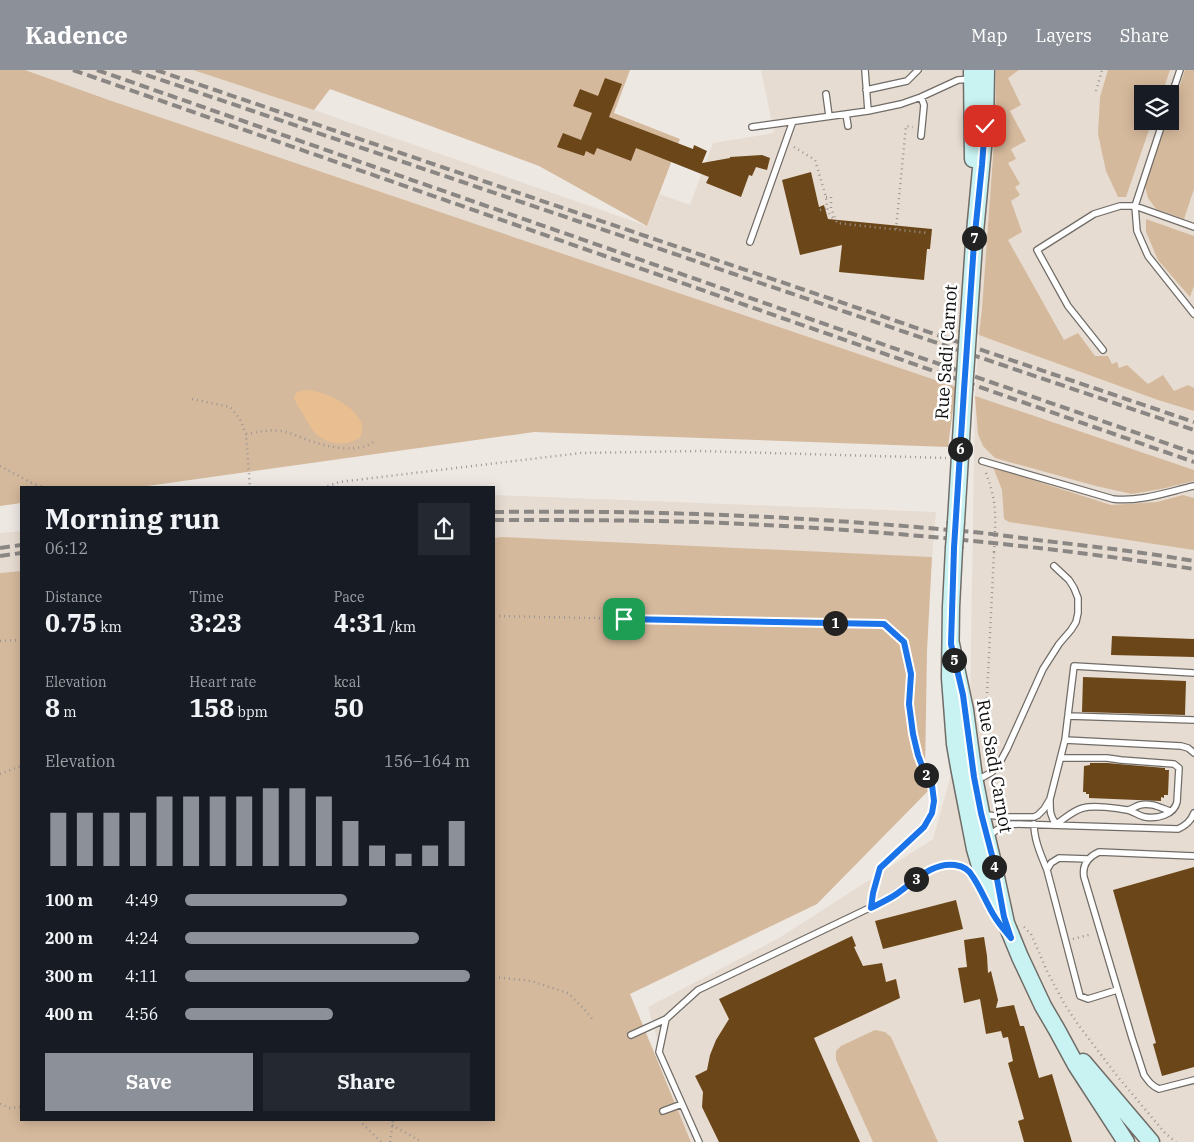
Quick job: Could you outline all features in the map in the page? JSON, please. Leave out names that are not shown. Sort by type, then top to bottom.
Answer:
[{"type":"main road","name":"Rue Sadi Carnot","points":[[979,75],[974,243],[954,548],[950,678],[959,767],[980,839],[994,863],[1008,931],[1036,992],[1082,1076],[1126,1142]]},
{"type":"main road","name":"Rue Sadi Carnot","points":[[951,644],[965,710],[974,777],[975,817]]},
{"type":"main road","name":"Rue Sadi Carnot","points":[[1057,1030],[1152,1142]]},
{"type":"lane","points":[[865,70],[868,111]]},
{"type":"lane","points":[[910,70],[910,79]]},
{"type":"lane","points":[[866,90],[904,82],[910,79],[918,70]]},
{"type":"lane","points":[[1175,85],[1180,70]]},
{"type":"lane","points":[[752,127],[868,111],[901,104],[922,98],[958,80],[979,75]]},
{"type":"lane","points":[[826,94],[829,116]]},
{"type":"lane","points":[[920,136],[924,104],[922,98]]},
{"type":"lane","points":[[846,114],[848,126]]},
{"type":"lane","points":[[750,242],[792,121]]},
{"type":"lane","points":[[1160,130],[1135,206],[1137,231],[1148,256],[1194,314]]},
{"type":"lane","points":[[1102,350],[1068,306],[1037,250],[1094,214],[1120,206],[1135,206],[1194,227]]},
{"type":"lane","points":[[982,461],[1102,497],[1124,500],[1150,497],[1194,486]]},
{"type":"lane","points":[[974,777],[983,777],[992,772],[1000,762],[1008,749],[1043,669],[1076,622],[1079,605],[1074,588],[1069,580],[1054,566]]},
{"type":"lane","points":[[1056,824],[1051,818],[1050,799],[1065,740],[1074,666],[1194,673]]},
{"type":"lane","points":[[1068,716],[1194,720]]},
{"type":"lane","points":[[1065,740],[1181,746],[1188,748],[1194,754]]},
{"type":"lane","points":[[1056,824],[1083,808],[1092,807],[1128,810],[1144,817],[1158,818],[1176,806],[1177,802],[1179,768],[1170,762],[1107,758],[1061,758]]},
{"type":"lane","points":[[975,817],[987,815],[1034,817],[1044,809],[1050,799]]},
{"type":"lane","points":[[1128,810],[1146,804],[1170,811]]},
{"type":"lane","points":[[980,839],[1001,827],[1013,824],[1178,829],[1188,823],[1194,814]]},
{"type":"lane","points":[[1034,824],[1038,848],[1047,870],[1080,996],[1088,999],[1117,990]]},
{"type":"lane","points":[[1047,870],[1051,863],[1059,858],[1088,858],[1099,852],[1194,856]]},
{"type":"lane","points":[[1088,858],[1083,871],[1084,877],[1144,1075],[1149,1082],[1160,1089],[1194,1080]]},
{"type":"lane","points":[[631,1034],[666,1019],[698,990],[871,908],[898,894],[920,877],[939,866],[960,866],[967,869],[972,874],[1000,925],[1008,931]]},
{"type":"lane","points":[[666,1019],[658,1052],[699,1142]]},
{"type":"lane","points":[[663,1111],[682,1104]]},
{"type":"path","points":[[1096,91],[1102,70]]},
{"type":"path","points":[[896,229],[906,126],[914,127],[916,125]]},
{"type":"path","points":[[785,144],[802,151],[815,160],[826,197],[827,208],[831,217],[835,219]]},
{"type":"path","points":[[826,197],[831,197],[831,208],[837,224],[928,233]]},
{"type":"path","points":[[820,210],[827,208]]},
{"type":"path","points":[[192,400],[230,407],[240,418],[246,434],[250,486]]},
{"type":"path","points":[[246,434],[267,430],[282,431],[316,443],[345,448],[360,448],[375,441]]},
{"type":"path","points":[[328,486],[339,482],[581,453],[699,451],[960,459]]},
{"type":"path","points":[[982,461],[994,496],[996,509],[985,745]]},
{"type":"path","points":[[0,466],[40,486]]},
{"type":"path","points":[[495,616],[884,624],[904,642],[911,674],[909,704],[913,734],[925,774],[932,785],[934,801],[932,813],[924,827],[880,868],[871,908]]},
{"type":"path","points":[[0,641],[20,640]]},
{"type":"path","points":[[0,774],[20,766]]},
{"type":"path","points":[[1066,941],[1100,932]]},
{"type":"path","points":[[495,978],[531,982],[568,994],[593,1020]]},
{"type":"path","points":[[0,1104],[10,1108],[20,1107]]},
{"type":"path","points":[[360,1121],[381,1142]]},
{"type":"path","points":[[390,1142],[394,1121]]},
{"type":"path","points":[[392,1125],[422,1142]]},
{"type":"path","points":[[1165,1133],[1176,1142]]},
{"type":"shaded area","points":[[0,70],[25,70],[956,387],[948,447],[534,432],[147,486],[20,486],[20,503],[0,506]]},
{"type":"shaded area","points":[[25,70],[193,70],[647,226],[660,194],[690,205],[713,143],[774,133],[761,70],[1194,70],[1194,1142],[692,1142],[677,1109],[648,1007],[779,938],[933,839],[970,708],[975,396],[979,335],[960,329],[956,387],[547,253]]},
{"type":"shaded area","points":[[193,70],[630,70],[614,113],[680,139],[647,226],[539,166],[330,89],[314,110]]},
{"type":"shaded area","points":[[996,70],[1019,70],[1008,78],[1021,105],[1010,111],[1026,141],[1011,149],[1016,159],[1008,163],[1020,184],[1015,187],[1020,195],[1011,201],[1022,232],[1008,240],[1064,340],[1078,333],[1095,356],[1108,356],[1112,364],[1117,362],[1119,368],[1127,365],[1148,384],[1163,375],[1174,391],[1188,385],[1194,388],[1194,411],[1158,400],[979,335],[995,129]]},
{"type":"shaded area","points":[[1108,70],[1170,70],[1165,85],[1134,85],[1134,130],[1149,130],[1126,197],[1118,197],[1106,171],[1098,134],[1100,97]]},
{"type":"shaded area","points":[[1185,70],[1194,70],[1194,189],[1184,219],[1156,209],[1148,198],[1145,186],[1164,130],[1179,130],[1179,88]]},
{"type":"shaded area","points":[[1146,219],[1194,236],[1194,286],[1190,297],[1158,260],[1146,232]]},
{"type":"shaded area","points":[[307,390],[330,396],[351,409],[362,424],[360,438],[355,441],[338,443],[321,438],[316,434],[294,397],[297,392]]},
{"type":"shaded area","points":[[975,396],[1194,470],[1194,481],[1132,494],[995,458],[983,446],[978,434]]},
{"type":"shaded area","points":[[993,467],[1111,505],[1157,502],[1183,495],[1194,498],[1194,550],[1009,522],[1004,519],[1002,490]]},
{"type":"shaded area","points":[[495,495],[936,512],[932,557],[495,538]]},
{"type":"shaded area","points":[[20,531],[20,571],[0,573],[0,533]]},
{"type":"shaded area","points":[[495,538],[932,557],[927,651],[925,774],[928,791],[817,904],[630,994],[691,1142],[0,1142],[0,573],[20,571],[20,1121],[495,1121]]},
{"type":"shaded area","points":[[875,1030],[885,1032],[891,1037],[938,1142],[873,1142],[836,1060],[836,1051],[841,1046]]},
{"type":"building","points":[[605,78],[622,84],[609,117],[693,149],[694,145],[707,151],[702,163],[730,157],[762,155],[770,158],[767,170],[756,167],[752,176],[749,175],[741,197],[706,183],[709,177],[636,148],[631,161],[597,148],[594,155],[586,151],[584,156],[557,147],[563,133],[581,140],[592,113],[573,106],[580,89],[598,96]]},
{"type":"building","points":[[811,172],[819,207],[824,205],[828,219],[932,229],[930,249],[927,249],[924,280],[839,272],[842,245],[800,255],[782,180]]},
{"type":"building","points":[[1112,636],[1194,639],[1194,657],[1111,655]]},
{"type":"building","points":[[1083,677],[1186,681],[1185,715],[1082,712]]},
{"type":"building","points":[[1090,763],[1165,768],[1165,770],[1169,770],[1168,795],[1164,795],[1164,798],[1161,797],[1161,801],[1089,798],[1089,794],[1083,792],[1084,766],[1090,765]]},
{"type":"building","points":[[1194,867],[1194,1067],[1162,1076],[1153,1044],[1156,1043],[1113,890]]},
{"type":"building","points":[[956,900],[963,929],[883,949],[875,921]]},
{"type":"building","points":[[852,936],[856,946],[854,947],[863,966],[882,963],[886,982],[896,979],[900,998],[814,1038],[860,1142],[719,1142],[702,1107],[703,1092],[695,1076],[707,1070],[716,1040],[729,1019],[719,999]]},
{"type":"building","points":[[984,937],[988,973],[991,971],[998,1000],[996,1008],[1014,1005],[1020,1026],[1024,1026],[1039,1078],[1052,1074],[1072,1142],[1024,1142],[1018,1121],[1024,1119],[1008,1063],[1013,1061],[1008,1037],[1003,1038],[1001,1031],[986,1034],[980,999],[964,1003],[958,968],[967,967],[964,940]]},
{"type":"railway","points":[[73,70],[1194,462]]},
{"type":"railway","points":[[97,70],[1194,453]]},
{"type":"railway","points":[[132,70],[1194,430]]},
{"type":"railway","points":[[156,70],[1194,422]]},
{"type":"railway","points":[[495,512],[665,513],[836,521],[983,533],[1194,561]]},
{"type":"railway","points":[[495,520],[695,522],[901,534],[1019,546],[1194,569]]},
{"type":"railway","points":[[0,548],[20,545]]},
{"type":"railway","points":[[0,556],[20,553]]},
{"type":"route","points":[[624,619],[884,624],[904,642],[911,674],[909,704],[913,734],[925,774],[932,785],[934,801],[932,813],[924,827],[880,868],[871,908],[898,894],[920,877],[939,866],[960,866],[972,874],[993,914],[1011,938],[1004,917],[994,863],[981,813],[963,695],[951,644],[954,548],[964,390],[974,243],[985,126]]}]
